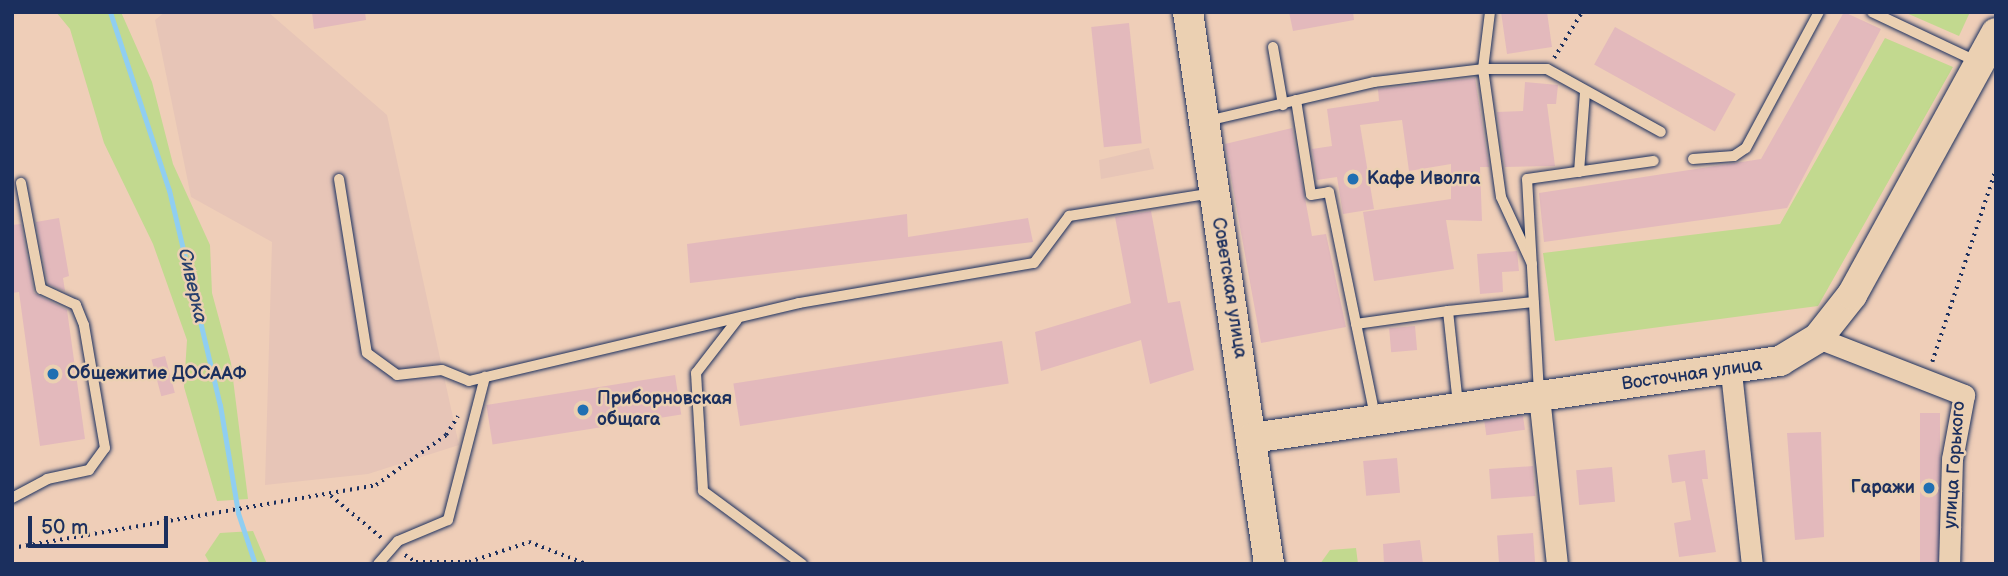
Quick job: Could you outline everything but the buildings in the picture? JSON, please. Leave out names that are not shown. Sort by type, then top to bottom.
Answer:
[{"type":"main road","name":"Советская улица","points":[[1188,12],[1269,564]]},
{"type":"main road","name":"Восточная улица","points":[[1252,438],[1458,407],[1731,372],[1780,361],[1818,338],[1852,295],[1996,33]]},
{"type":"street","name":"улица Горького","points":[[1818,338],[1964,395],[1952,459],[1949,564]]},
{"type":"street","points":[[1731,372],[1752,564]]},
{"type":"street","points":[[1539,396],[1557,564]]},
{"type":"lane","points":[[1490,12],[1483,69],[1501,197],[1532,264]]},
{"type":"lane","points":[[1693,159],[1734,156],[1746,148],[1819,12]]},
{"type":"lane","points":[[1872,12],[1980,63]]},
{"type":"lane","points":[[1273,47],[1283,105]]},
{"type":"lane","points":[[1204,122],[1430,72],[1548,69],[1661,132]]},
{"type":"lane","points":[[1579,172],[1585,92]]},
{"type":"lane","points":[[1296,100],[1311,195],[1329,192],[1376,420]]},
{"type":"lane","points":[[1539,396],[1527,179],[1654,161]]},
{"type":"lane","points":[[339,179],[367,353],[397,375],[442,370],[469,381],[737,320],[799,303],[1034,263],[1069,216],[1215,192]]},
{"type":"lane","points":[[12,498],[47,479],[89,470],[105,448],[84,325],[76,305],[41,289],[21,183]]},
{"type":"lane","points":[[1356,324],[1534,302]]},
{"type":"lane","points":[[1448,311],[1458,407]]},
{"type":"lane","points":[[737,320],[696,373],[704,491],[802,564]]},
{"type":"lane","points":[[378,564],[393,547],[448,520],[485,377]]},
{"type":"path","points":[[1548,69],[1582,12]]},
{"type":"path","points":[[1926,380],[1996,169]]},
{"type":"path","points":[[12,548],[260,510],[376,485],[446,435],[485,377]]},
{"type":"path","points":[[329,495],[393,547],[416,562],[469,562],[529,542],[586,564]]},
{"type":"shaded area","points":[[165,12],[268,12],[387,115],[459,445],[368,474],[265,485],[272,242],[191,197],[155,20]]},
{"type":"shaded area","points":[[1149,148],[1154,169],[1101,179],[1099,160]]},
{"type":"green space","points":[[56,12],[121,12],[152,82],[173,164],[210,245],[212,293],[231,363],[248,499],[217,501],[184,387],[187,340],[153,244],[104,143],[70,29]]},
{"type":"green space","points":[[1904,12],[1970,12],[1959,36]]},
{"type":"green space","points":[[1885,38],[1953,67],[1818,306],[1555,341],[1543,253],[1780,224]]},
{"type":"green space","points":[[253,531],[267,564],[210,564],[205,555],[220,533]]},
{"type":"green space","points":[[1356,548],[1358,564],[1320,564],[1330,550]]},
{"type":"waterway","name":"Сиверка","points":[[110,12],[169,190],[220,405],[238,513],[255,564]]},
{"type":"place","name":"Кафе Иволга","points":[[1353,179]]},
{"type":"place","name":"Общежитие ДОСААФ","points":[[53,374]]},
{"type":"place","name":"Приборновская общага","points":[[583,410]]},
{"type":"place","name":"Гаражи","points":[[1929,488]]}]
